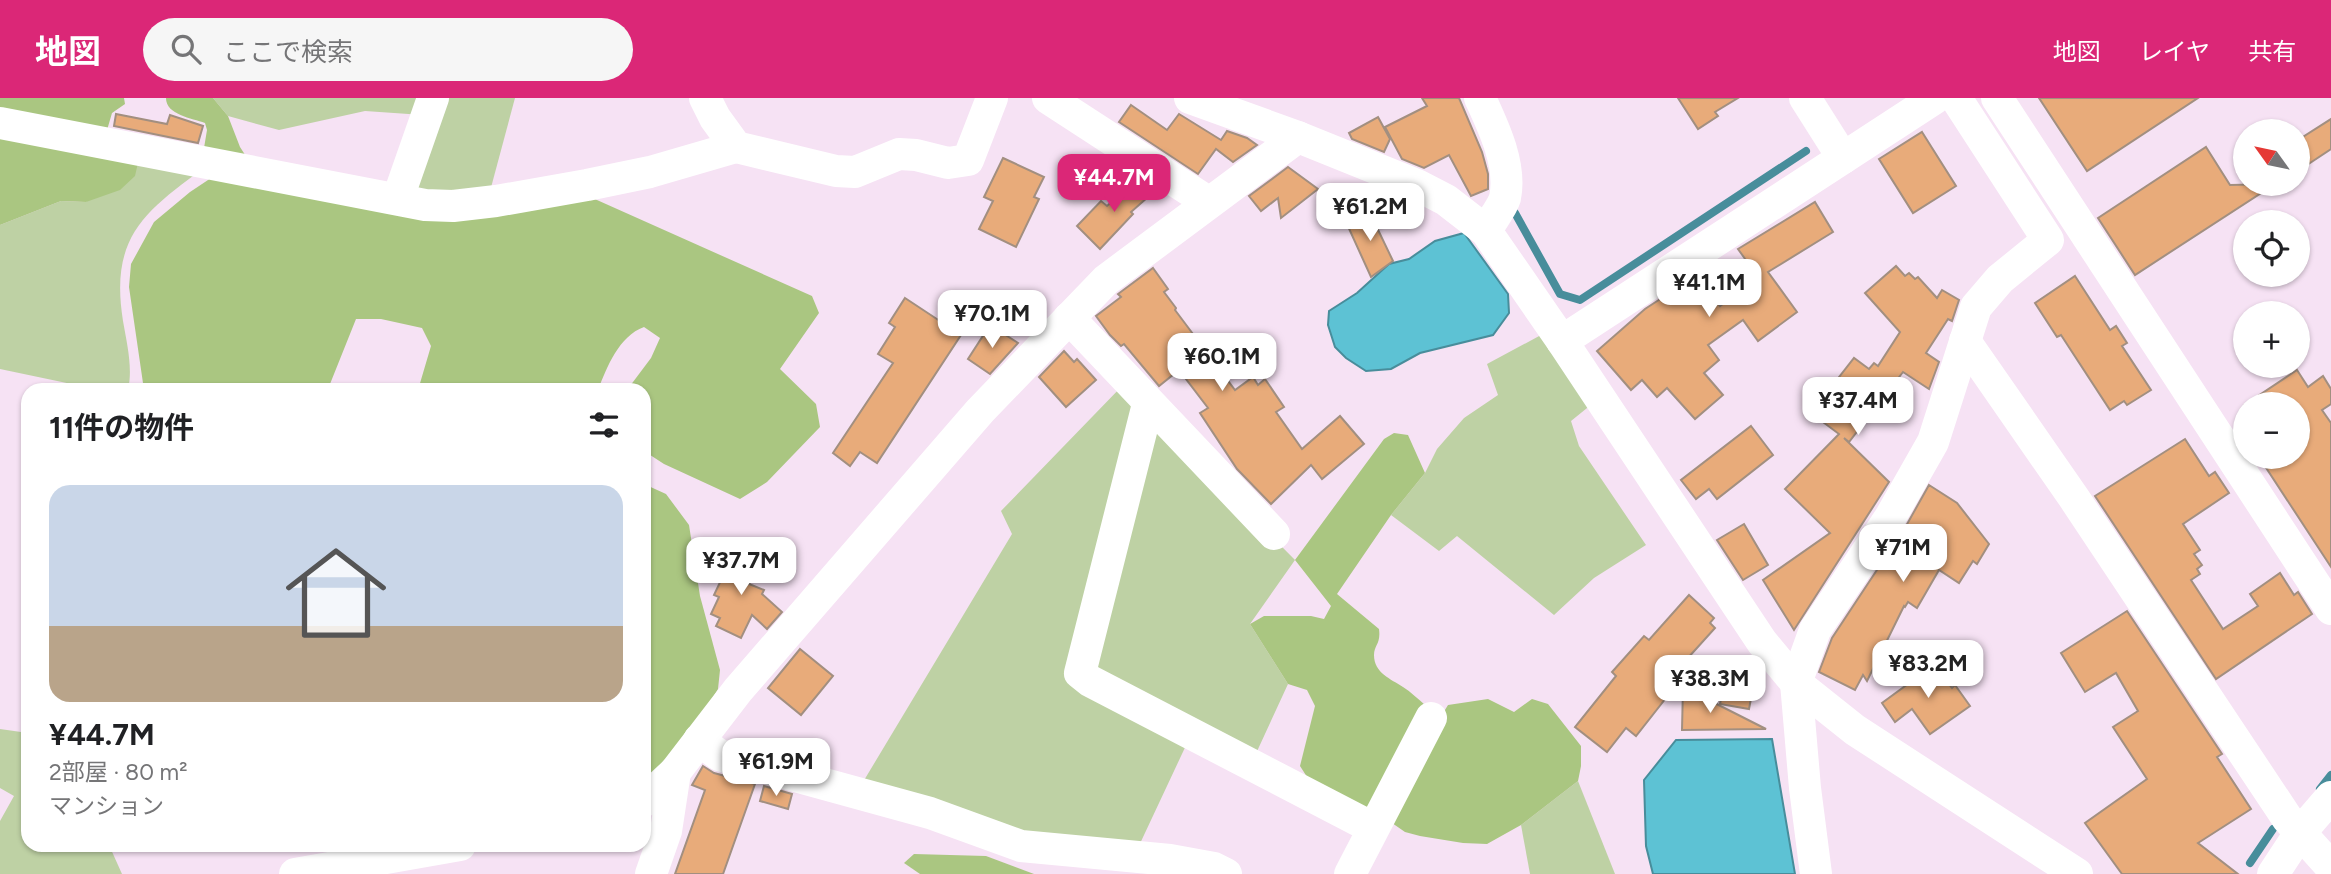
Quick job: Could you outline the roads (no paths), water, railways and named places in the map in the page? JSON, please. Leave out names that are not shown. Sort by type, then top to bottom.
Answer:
[{"type":"street","points":[[398,198],[432,98]]},
{"type":"street","points":[[705,98],[715,118],[736,147]]},
{"type":"street","points":[[0,123],[425,205],[453,205],[496,201],[650,173],[736,147],[836,171],[855,172],[900,154],[948,163],[968,160],[992,98]]},
{"type":"street","points":[[1048,98],[1208,202]]},
{"type":"street","points":[[1191,98],[1298,136],[1426,190],[1446,200],[1486,231],[1762,642],[1796,683],[1855,730],[2077,874]]},
{"type":"street","points":[[1480,98],[1504,161],[1505,198],[1486,231]]},
{"type":"street","points":[[1805,98],[1843,158]]},
{"type":"street","points":[[1562,341],[1935,98]]},
{"type":"street","points":[[1816,874],[1796,683],[1815,630],[1891,516],[1933,442],[1976,307],[2000,279],[2048,240],[1956,98]]},
{"type":"street","points":[[1997,98],[2331,609]]},
{"type":"street","points":[[651,794],[675,772],[747,680],[980,411],[1106,280],[1298,136]]},
{"type":"street","points":[[1069,318],[1274,534]]},
{"type":"street","points":[[1965,341],[2074,498],[2287,818],[2331,867]]},
{"type":"street","points":[[1148,404],[1080,673],[1090,681],[1373,828]]},
{"type":"street","points":[[1350,874],[1431,718]]},
{"type":"street","points":[[699,740],[719,755],[930,813],[1021,846],[1170,860],[1214,868],[1226,874]]},
{"type":"street","points":[[651,874],[666,831],[675,772]]},
{"type":"street","points":[[2273,874],[2300,833],[2331,797]]},
{"type":"street","points":[[295,874],[420,852]]},
{"type":"water","points":[[1464,233],[1508,294],[1509,313],[1493,335],[1420,353],[1391,369],[1366,371],[1335,347],[1328,325],[1329,311],[1357,293],[1389,264],[1409,259],[1435,241]]},
{"type":"water","points":[[1772,739],[1795,874],[1653,874],[1646,846],[1644,780],[1676,740]]},
{"type":"waterway","points":[[1515,213],[1560,294],[1580,300],[1806,151]]},
{"type":"waterway","points":[[2320,789],[2331,775]]},
{"type":"waterway","points":[[2250,863],[2273,829]]}]
